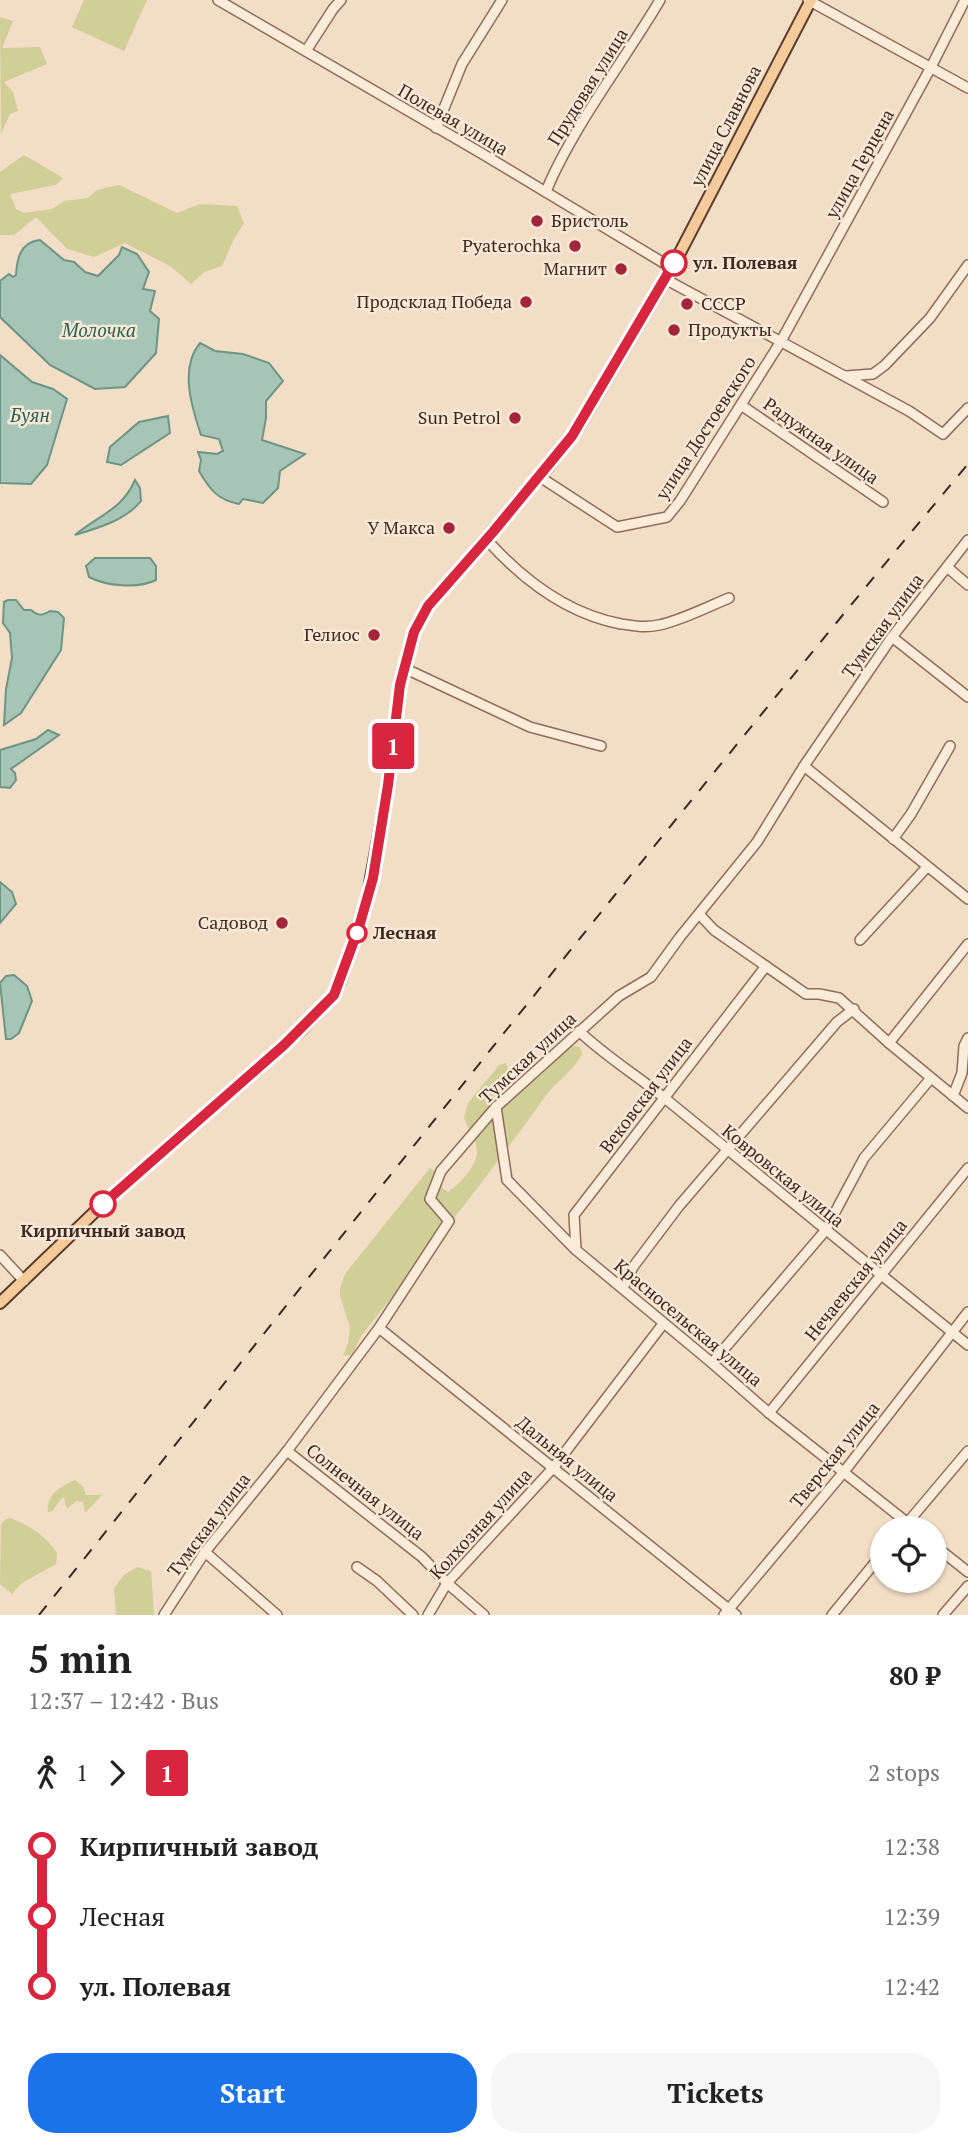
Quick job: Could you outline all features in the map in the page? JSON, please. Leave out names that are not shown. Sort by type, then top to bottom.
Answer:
[{"type":"main road","name":"улица Славнова","points":[[0,1303],[105,1202],[302,1028],[334,995],[359,927],[373,878],[404,668],[414,632],[428,606],[540,477],[579,426],[672,268],[809,0]]},
{"type":"street","name":"Полевая улица","points":[[218,0],[672,268]]},
{"type":"street","points":[[306,51],[341,0]]},
{"type":"street","points":[[436,128],[462,64],[502,0]]},
{"type":"street","name":"Прудовая улица","points":[[546,192],[552,174],[607,80],[635,42],[660,0]]},
{"type":"street","points":[[809,0],[968,88]]},
{"type":"street","name":"улица Герцена","points":[[780,342],[965,0]]},
{"type":"street","points":[[846,376],[873,374],[885,365],[930,318],[968,265]]},
{"type":"street","points":[[665,279],[909,411],[943,434],[968,408]]},
{"type":"street","name":"улица Достоевского","points":[[540,477],[617,527],[667,517],[680,501],[780,342]]},
{"type":"street","name":"Радужная улица","points":[[741,405],[883,502]]},
{"type":"street","points":[[487,540],[504,558],[547,593],[586,615],[611,622],[641,627],[660,625],[729,598]]},
{"type":"street","name":"Тумская улица","points":[[164,1615],[205,1552],[287,1451],[379,1328],[449,1222],[430,1199],[441,1171],[496,1107],[619,996],[651,977],[757,842],[804,766],[892,637],[968,540]]},
{"type":"street","points":[[947,567],[968,585]]},
{"type":"street","points":[[892,637],[968,697]]},
{"type":"street","points":[[404,668],[530,727],[601,746]]},
{"type":"street","points":[[893,839],[911,814],[950,746]]},
{"type":"street","points":[[804,766],[968,899]]},
{"type":"street","points":[[860,940],[927,867]]},
{"type":"street","points":[[699,915],[714,930],[806,995],[819,993],[839,998],[968,1108]]},
{"type":"street","points":[[889,1043],[968,944]]},
{"type":"street","name":"Вековская улица","points":[[576,1250],[574,1215],[765,966]]},
{"type":"street","points":[[623,1288],[634,1267],[679,1206],[837,1022],[854,1009]]},
{"type":"street","name":"Ковровская улица","points":[[579,1031],[968,1345]]},
{"type":"street","points":[[953,1096],[965,1072],[964,1046],[968,1038]]},
{"type":"street","points":[[712,1363],[825,1231],[864,1158],[931,1078]]},
{"type":"street","name":"Красносельская улица","points":[[496,1107],[507,1180],[576,1250],[896,1516]]},
{"type":"street","name":"Нечаевская улица","points":[[769,1413],[968,1168]]},
{"type":"street","points":[[0,1255],[24,1281]]},
{"type":"street","name":"Тверская улица","points":[[730,1613],[968,1312]]},
{"type":"street","name":"Колхозная улица","points":[[428,1615],[447,1583],[553,1468],[663,1324]]},
{"type":"street","name":"Дальняя улица","points":[[379,1328],[730,1613]]},
{"type":"street","name":"Солнечная улица","points":[[287,1451],[402,1541],[484,1615]]},
{"type":"street","points":[[916,1516],[968,1451]]},
{"type":"street","points":[[205,1552],[277,1615]]},
{"type":"street","points":[[947,1555],[968,1572]]},
{"type":"street","points":[[357,1567],[377,1581],[413,1615]]},
{"type":"street","points":[[832,1615],[870,1569]]},
{"type":"street","points":[[943,1615],[968,1586]]},
{"type":"shaded area","points":[[84,0],[147,0],[124,51],[72,27]]},
{"type":"shaded area","points":[[0,17],[13,21],[2,48],[40,47],[47,64],[4,82],[13,92],[18,111],[10,114],[1,134]]},
{"type":"shaded area","points":[[24,155],[63,178],[56,185],[10,194],[16,209],[24,213],[52,209],[64,201],[88,198],[97,190],[119,185],[177,213],[200,204],[237,206],[244,223],[222,266],[204,272],[191,284],[170,266],[125,243],[94,257],[67,249],[36,217],[14,235],[0,235],[0,172]]},
{"type":"shaded area","points":[[572,1046],[580,1047],[582,1054],[579,1060],[548,1092],[477,1189],[361,1336],[352,1355],[343,1356],[350,1327],[340,1296],[345,1274],[430,1168],[437,1172],[442,1188],[448,1192],[467,1174],[477,1151],[464,1118],[468,1103],[499,1065],[506,1063],[510,1077],[516,1083],[527,1082],[542,1074],[557,1057]]},
{"type":"shaded area","points":[[75,1480],[83,1487],[86,1495],[102,1495],[85,1513],[83,1502],[76,1501],[67,1509],[64,1498],[48,1512],[52,1496]]},
{"type":"shaded area","points":[[11,1518],[37,1532],[57,1553],[56,1564],[22,1583],[12,1594],[0,1584],[1,1524]]},
{"type":"shaded area","points":[[137,1567],[151,1571],[154,1615],[116,1615],[114,1588],[124,1575]]},
{"type":"water","name":"Молочка","points":[[40,240],[64,260],[74,262],[85,272],[98,276],[119,255],[122,247],[137,254],[149,272],[143,289],[155,291],[150,311],[159,319],[156,353],[125,387],[95,389],[50,365],[0,317],[0,281],[9,274],[13,277],[16,275],[21,252],[28,244]]},
{"type":"water","points":[[200,343],[215,351],[243,354],[269,363],[283,381],[266,401],[262,440],[305,454],[280,471],[278,488],[263,503],[243,499],[239,504],[225,500],[211,489],[199,471],[201,460],[198,452],[217,454],[223,451],[219,439],[201,435],[191,401],[190,364]]},
{"type":"water","name":"Буян","points":[[0,355],[32,382],[53,389],[67,399],[47,465],[31,484],[0,483]]},
{"type":"water","points":[[168,416],[170,433],[121,465],[107,462],[110,447],[139,422]]},
{"type":"water","points":[[135,480],[140,488],[141,501],[135,508],[111,523],[75,535],[117,505]]},
{"type":"water","points":[[95,558],[150,558],[156,566],[156,580],[131,585],[96,580],[89,577],[86,566]]},
{"type":"water","points":[[16,600],[24,610],[40,615],[50,611],[58,612],[64,618],[61,650],[21,713],[4,725],[6,689],[12,658],[10,633],[3,623],[4,602]]},
{"type":"water","points":[[48,730],[59,735],[11,769],[16,780],[10,788],[0,787],[0,750],[36,739]]},
{"type":"water","points":[[0,882],[12,892],[16,904],[0,923]]},
{"type":"water","points":[[14,975],[27,986],[32,1001],[19,1033],[6,1039],[0,983],[6,976]]},
{"type":"railway","points":[[39,1615],[617,893],[968,464]]},
{"type":"bus line","name":"1","points":[[103,1204],[284,1045],[334,995],[359,927],[373,878],[400,685],[414,632],[428,606],[572,436],[674,263]]},
{"type":"place","name":"Бристоль","points":[[537,221]]},
{"type":"place","name":"Pyaterochka","points":[[575,246]]},
{"type":"place","name":"ул. Полевая","points":[[674,263]]},
{"type":"place","name":"Магнит","points":[[621,269]]},
{"type":"place","name":"Продсклад Победа","points":[[526,302]]},
{"type":"place","name":"СССР","points":[[687,304]]},
{"type":"place","name":"Продукты","points":[[674,330]]},
{"type":"place","name":"Sun Petrol","points":[[515,418]]},
{"type":"place","name":"У Макса","points":[[449,528]]},
{"type":"place","name":"Гелиос","points":[[374,635]]},
{"type":"place","name":"Садовод","points":[[282,923]]},
{"type":"place","name":"Лесная","points":[[357,933]]},
{"type":"place","name":"Кирпичный завод","points":[[103,1204]]}]
